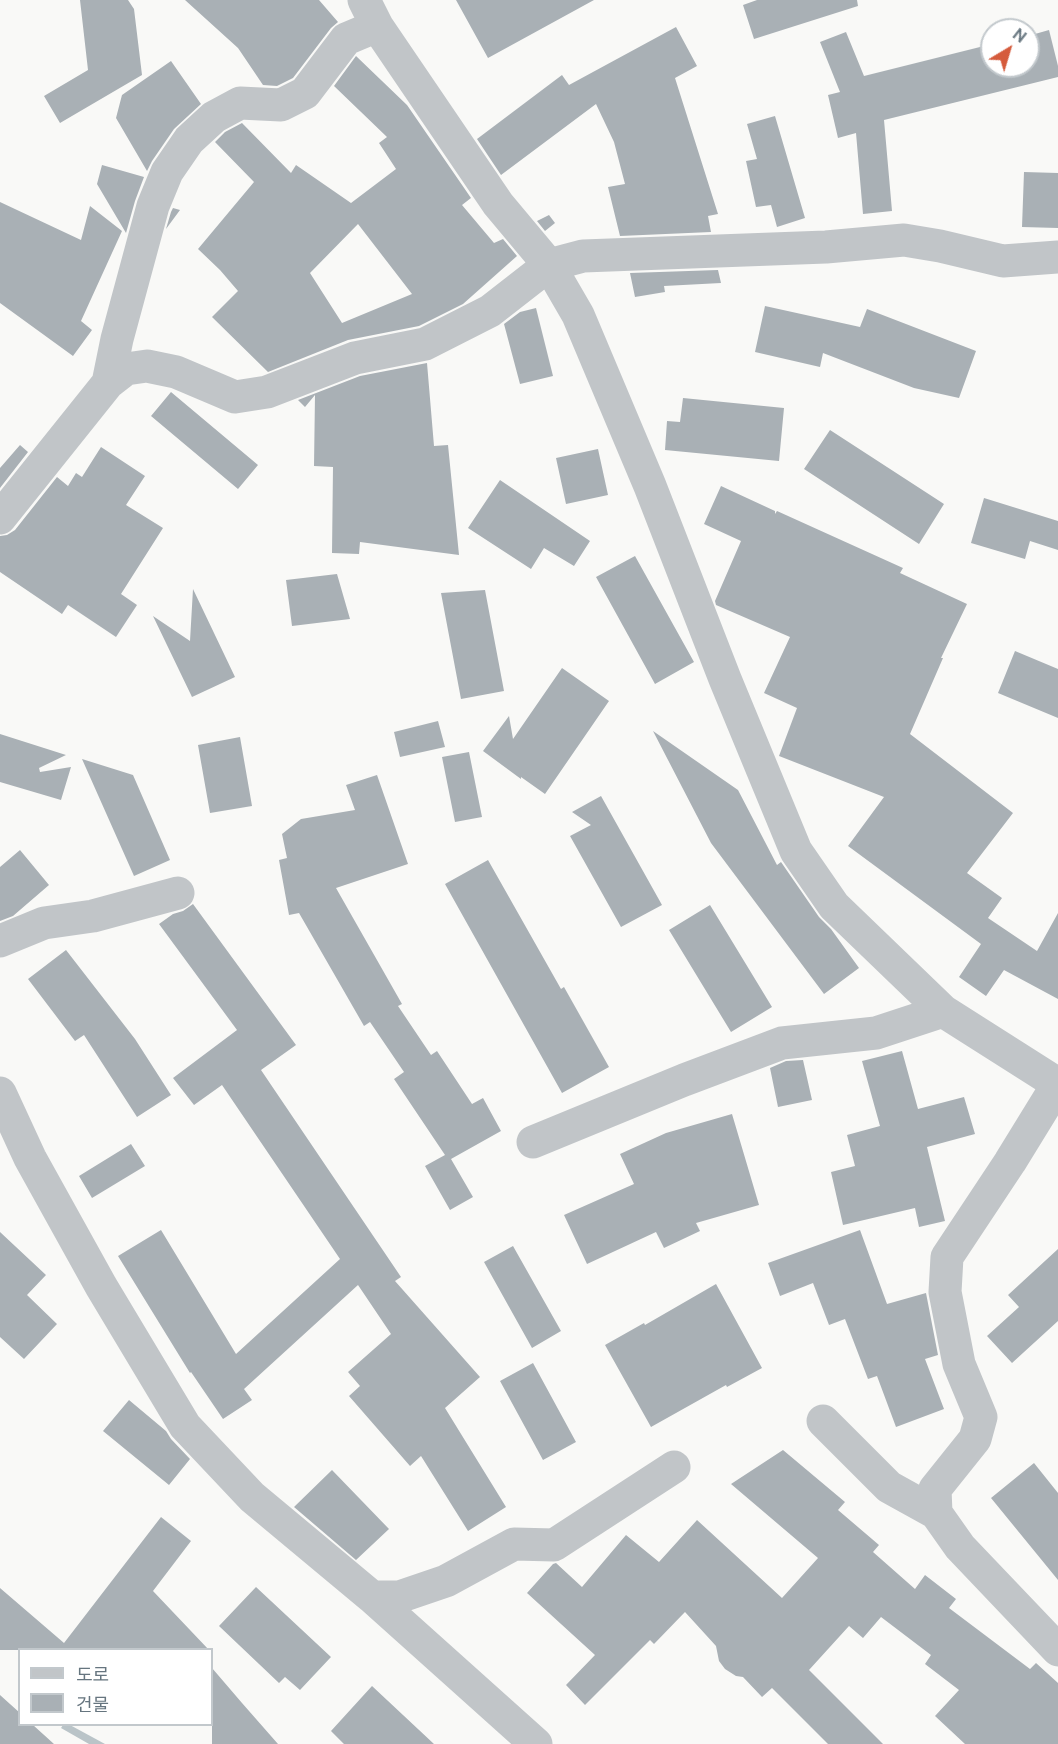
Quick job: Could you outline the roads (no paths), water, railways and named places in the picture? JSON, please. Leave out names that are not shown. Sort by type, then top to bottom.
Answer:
[{"type":"street","points":[[108,383],[117,339],[153,206],[167,172],[189,140],[214,117],[240,103],[281,105],[305,93],[346,39],[371,13],[498,204],[549,265],[578,315],[641,465],[795,851],[834,906],[943,1011],[1058,1084],[947,1257],[945,1292],[959,1364],[981,1418],[975,1439],[935,1489],[936,1513]]},
{"type":"street","points":[[0,518],[108,383],[126,369],[147,366],[176,372],[235,397],[267,392],[355,358],[425,344],[490,311],[549,265],[583,256],[826,247],[904,240],[1004,261],[1058,257]]},
{"type":"street","points":[[0,941],[44,922],[93,916],[178,893]]},
{"type":"street","points":[[533,1142],[684,1080],[782,1043],[876,1033],[943,1011]]},
{"type":"street","points":[[0,1093],[30,1158],[90,1266],[185,1426],[252,1497],[372,1597],[536,1744]]},
{"type":"street","points":[[823,1421],[889,1487],[936,1513],[960,1547],[1058,1650]]},
{"type":"street","points":[[372,1597],[399,1597],[446,1581],[514,1544],[554,1545],[674,1467]]}]
